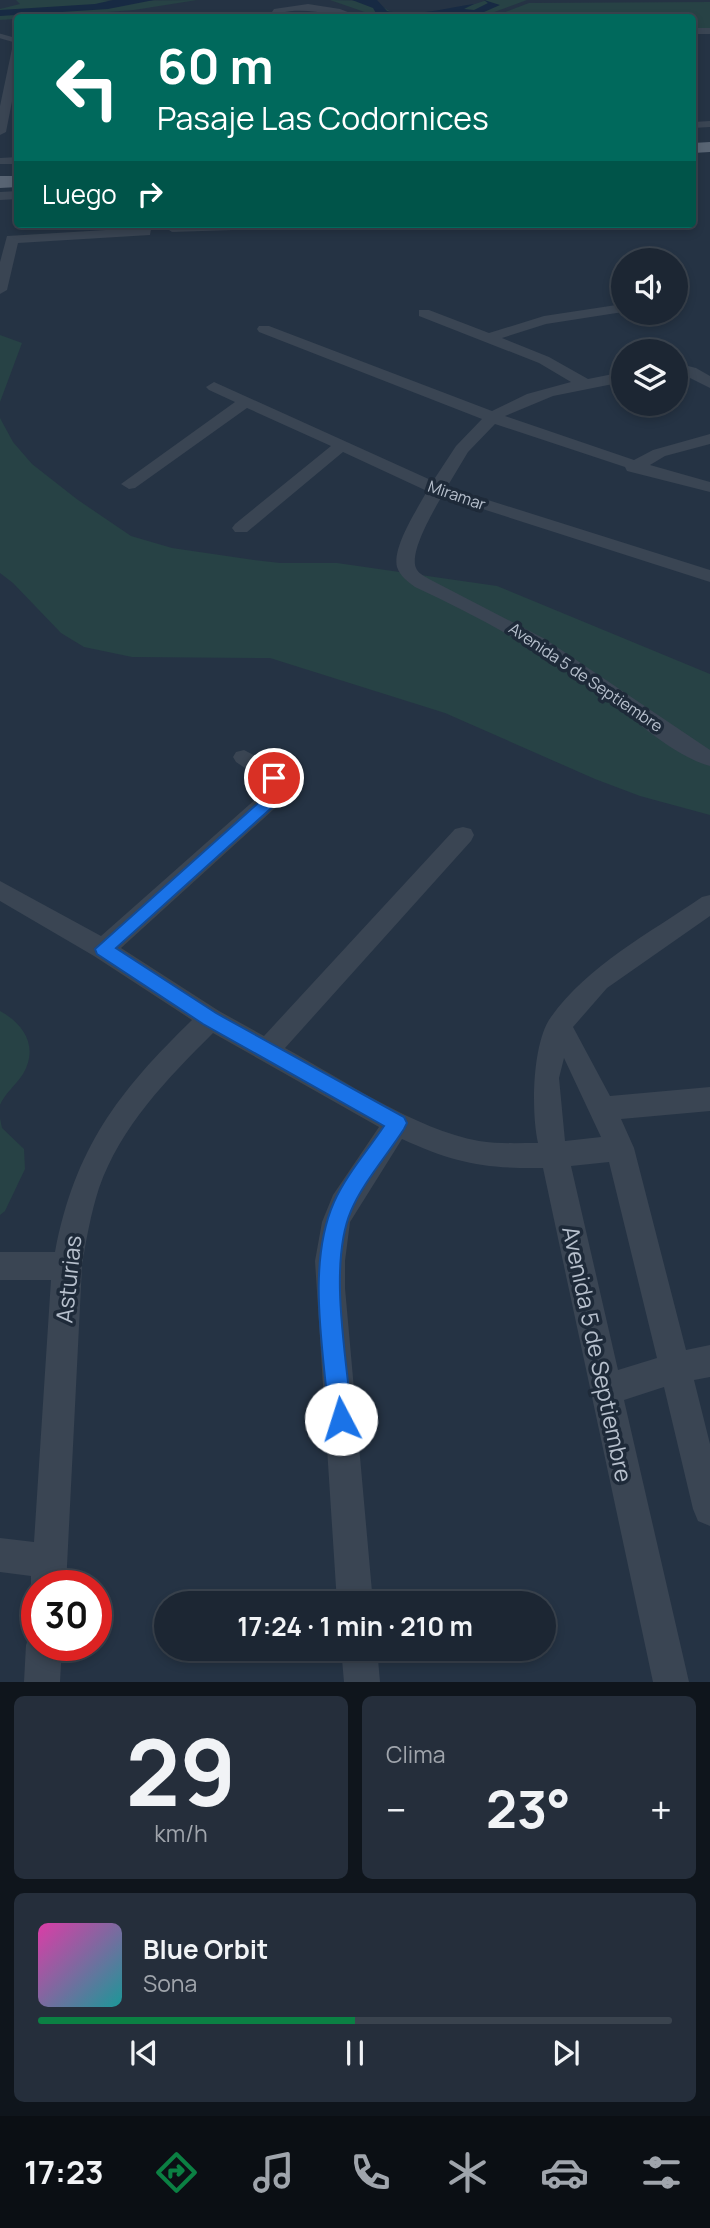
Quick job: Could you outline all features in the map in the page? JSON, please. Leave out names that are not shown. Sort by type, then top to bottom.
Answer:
[{"type":"street","points":[[273,14],[280,9],[298,8],[336,10],[348,14]]},
{"type":"street","points":[[0,132],[14,62]]},
{"type":"street","points":[[4,111],[14,111]]},
{"type":"street","points":[[0,290],[12,239],[145,232],[146,228]]},
{"type":"street","points":[[489,338],[544,320],[611,309]]},
{"type":"street","points":[[424,313],[544,360],[584,383]]},
{"type":"street","points":[[264,329],[491,419],[633,467],[710,487]]},
{"type":"street","points":[[688,370],[710,383]]},
{"type":"street","name":"Avenida 5 de Septiembre","points":[[611,379],[584,383],[526,400],[491,419],[462,449],[437,489],[405,559],[406,566],[415,579],[511,625],[605,687],[681,743],[710,759]]},
{"type":"street","name":"Miramar","points":[[214,387],[437,489],[710,576]]},
{"type":"street","points":[[129,484],[245,402]]},
{"type":"street","points":[[633,467],[659,453],[710,439]]},
{"type":"street","points":[[241,528],[341,446]]},
{"type":"street","points":[[103,949],[277,793],[278,787],[274,778],[244,757]]},
{"type":"street","points":[[267,1050],[463,835]]},
{"type":"street","points":[[0,890],[103,949],[210,1019],[397,1123],[436,1141],[476,1153],[510,1157],[620,1148]]},
{"type":"street","name":"Avenida 5 de Septiembre","points":[[671,1682],[549,1132],[546,1078],[559,1025],[598,981],[710,904]]},
{"type":"street","name":"Asturias","points":[[48,1570],[67,1266],[72,1230],[81,1196],[108,1133],[148,1080],[210,1019]]},
{"type":"street","points":[[559,1025],[604,1109],[620,1148],[710,1509]]},
{"type":"street","points":[[604,1109],[710,1099]]},
{"type":"street","points":[[354,1591],[330,1288],[331,1241],[343,1205],[397,1123]]},
{"type":"street","points":[[0,1266],[67,1266]]},
{"type":"street","points":[[606,1390],[673,1368],[710,1361]]},
{"type":"street","points":[[0,1555],[40,1570]]},
{"type":"street","points":[[42,1682],[43,1661]]},
{"type":"street","points":[[360,1661],[362,1682]]},
{"type":"green space","points":[[16,0],[197,0],[134,10],[80,14],[14,14],[14,19],[0,20],[0,9],[20,4]]},
{"type":"green space","points":[[330,0],[372,1],[393,13],[405,14],[370,14]]},
{"type":"green space","points":[[487,0],[527,0],[489,14],[405,14],[454,11]]},
{"type":"green space","points":[[710,2],[710,29],[696,29],[696,14],[500,14],[529,3]]},
{"type":"green space","points":[[0,335],[22,343],[0,402]]},
{"type":"green space","points":[[0,418],[13,442],[32,464],[131,536],[172,548],[254,560],[337,563],[497,586],[710,674],[710,815],[640,796],[595,779],[445,713],[270,658],[132,657],[84,647],[61,633],[0,573]]},
{"type":"green space","points":[[0,1011],[22,1030],[30,1055],[23,1074],[0,1105]]},
{"type":"green space","points":[[0,1118],[2,1128],[24,1149],[25,1169],[5,1211],[0,1215]]},
{"type":"water","points":[[113,0],[154,0],[108,9],[0,16],[0,10],[95,4]]},
{"type":"water","points":[[352,0],[377,0],[387,11],[398,13],[474,4],[464,9],[474,10],[488,3],[484,0],[500,5],[484,12],[466,14],[376,14],[373,8]]},
{"type":"route","points":[[274,778],[278,787],[272,799],[103,949],[210,1019],[397,1123],[343,1205],[335,1222],[331,1241],[330,1288],[341,1419]]}]
